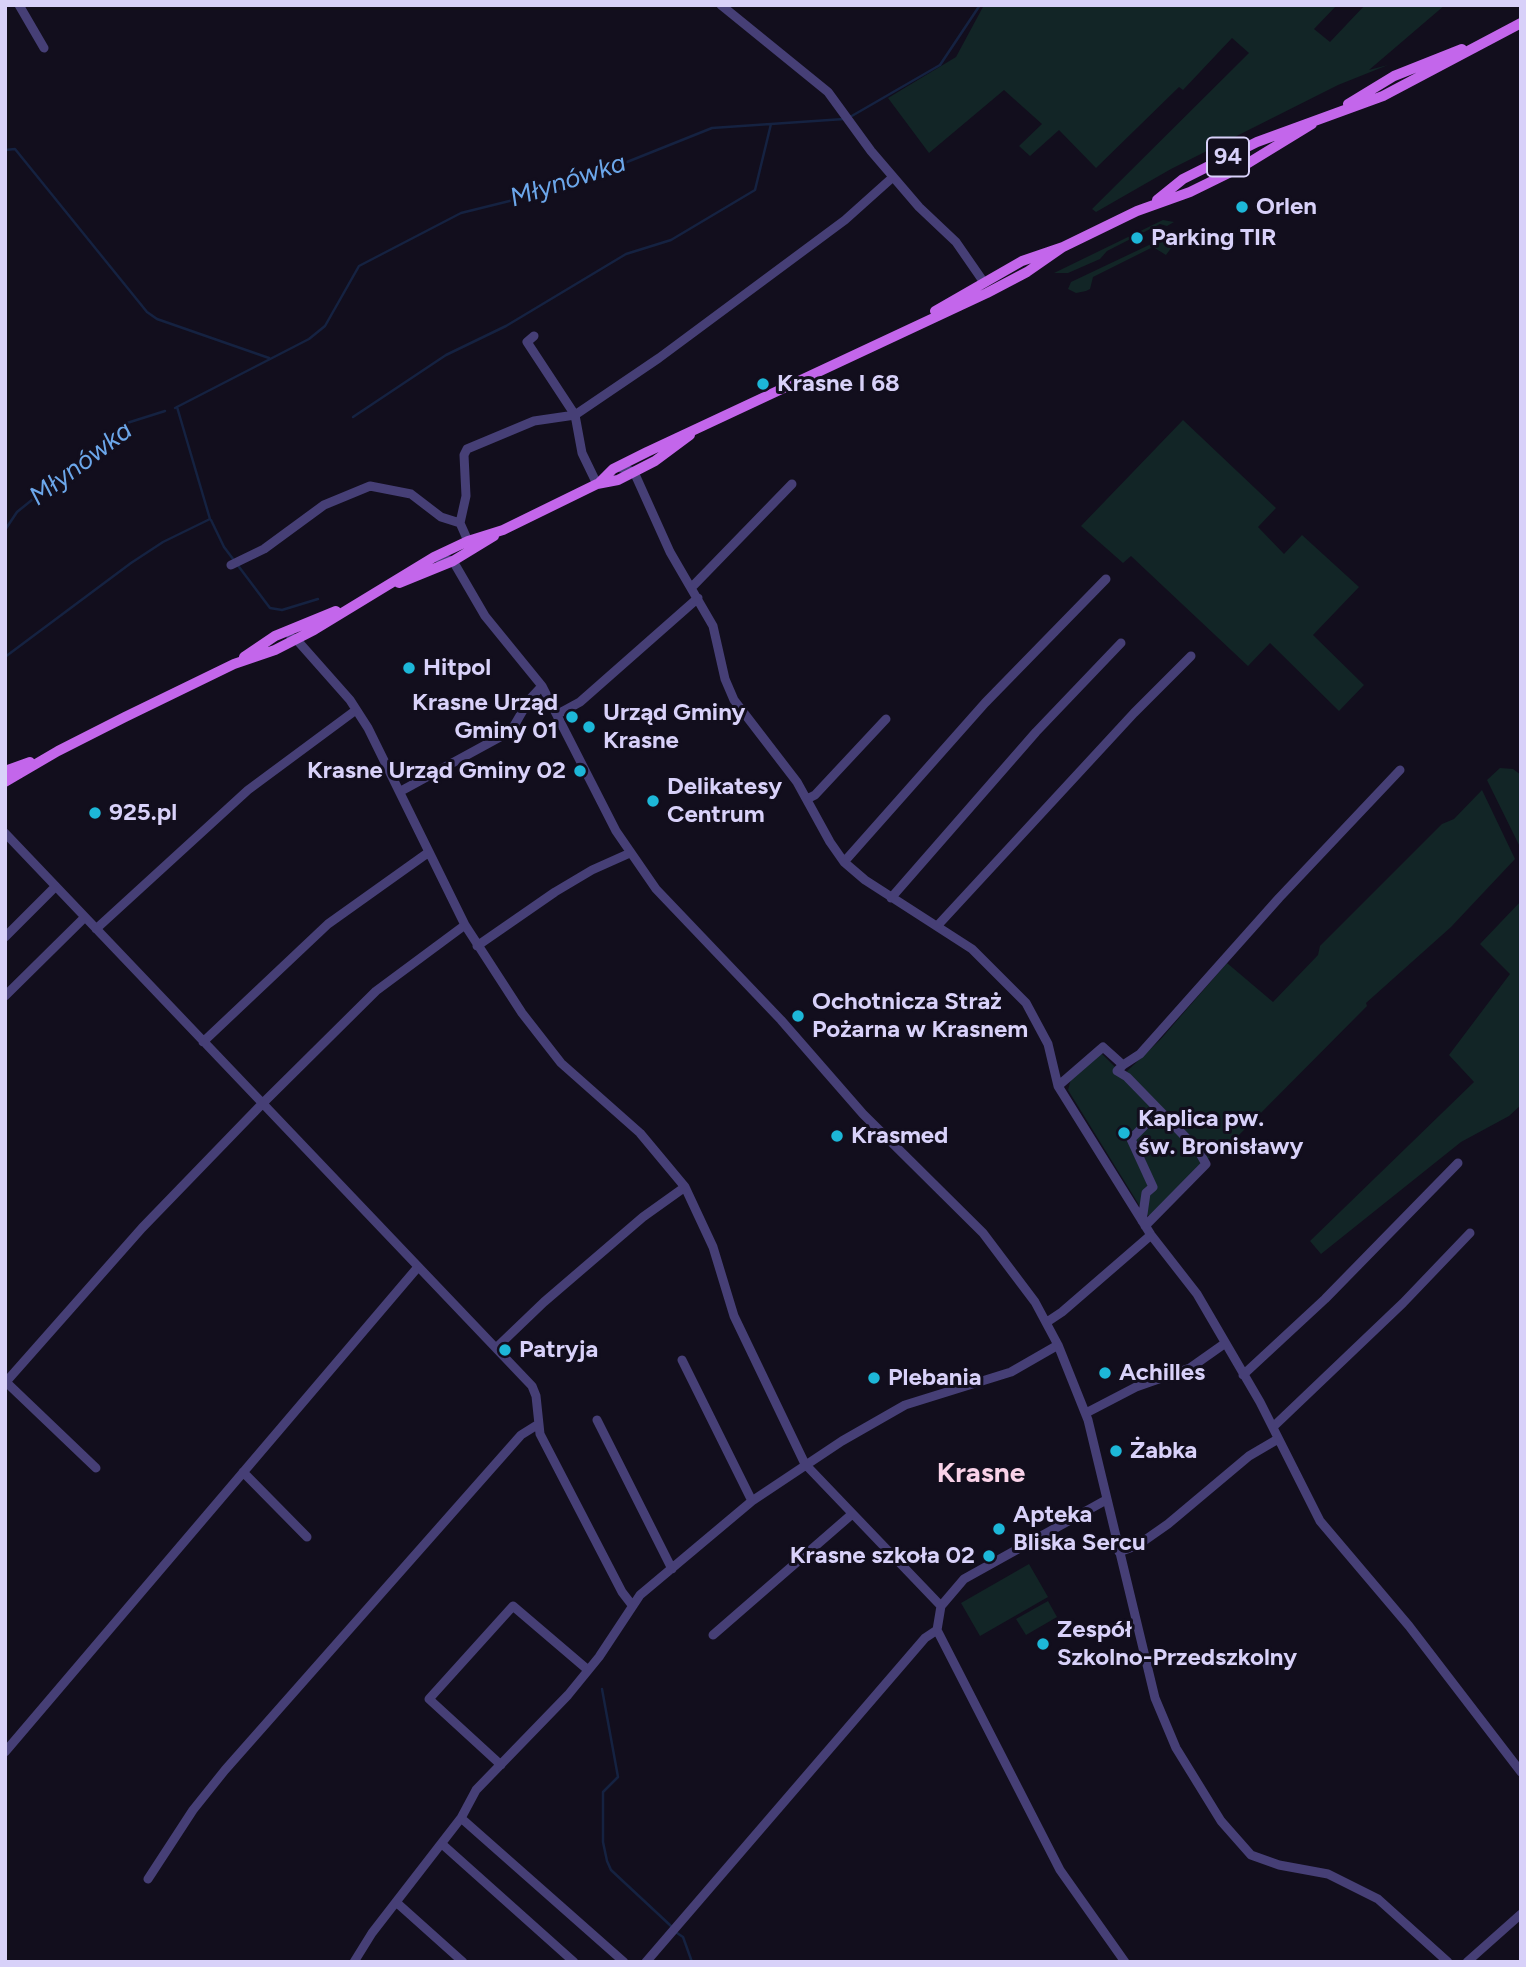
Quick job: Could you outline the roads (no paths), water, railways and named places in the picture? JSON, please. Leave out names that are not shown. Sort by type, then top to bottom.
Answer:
[{"type":"main road","name":"94","points":[[906,329],[983,281],[1022,261],[1063,247],[1152,204],[1190,192],[1264,155],[1385,80],[1482,42],[1521,23]]},
{"type":"main road","name":"94","points":[[389,586],[426,575],[453,561],[503,530],[598,483],[618,467],[647,452],[690,435],[906,329],[988,293],[1027,272],[1063,247]]},
{"type":"main road","name":"94","points":[[598,483],[618,480],[634,472],[655,461],[690,435]]},
{"type":"main road","name":"94","points":[[5,782],[58,751],[234,663],[296,639],[434,557],[464,543],[503,530]]},
{"type":"main road","name":"94","points":[[234,663],[275,636],[348,607]]},
{"type":"main road","name":"94","points":[[5,771],[58,751]]},
{"type":"street","points":[[19,5],[44,48]]},
{"type":"street","points":[[721,5],[816,81],[842,110],[851,127],[892,177],[956,242],[983,281]]},
{"type":"street","points":[[453,561],[464,543],[460,523],[466,496],[464,455],[467,449],[534,421],[575,415],[659,358],[845,220],[892,177]]},
{"type":"street","points":[[534,337],[527,342],[575,415],[582,453],[598,483]]},
{"type":"street","points":[[634,472],[647,452]]},
{"type":"street","points":[[618,467],[634,472],[665,543],[713,626],[725,679],[734,700],[807,799],[844,862],[891,898],[939,925],[994,968],[1026,1003],[1048,1044],[1058,1086],[1151,1235],[1197,1294],[1273,1427],[1320,1521],[1409,1626],[1521,1772]]},
{"type":"street","points":[[691,588],[792,484]]},
{"type":"street","points":[[231,565],[264,549],[324,505],[370,486],[393,488],[411,494],[441,517],[460,523]]},
{"type":"street","points":[[434,557],[453,561],[485,617],[542,686],[630,853],[668,904],[779,1018],[863,1114],[983,1233],[1047,1322],[1086,1413],[1144,1661],[1170,1735],[1196,1783],[1240,1846],[1265,1861],[1328,1874],[1363,1890],[1390,1909],[1448,1962]]},
{"type":"street","points":[[844,862],[985,703],[1106,579]]},
{"type":"street","points":[[558,714],[580,702],[698,598]]},
{"type":"street","points":[[296,639],[310,620]]},
{"type":"street","points":[[275,636],[296,639],[356,710],[401,790],[464,925],[522,1013],[561,1063],[640,1133],[685,1187],[713,1247],[734,1316],[805,1464],[940,1606]]},
{"type":"street","points":[[891,898],[1036,733],[1121,643]]},
{"type":"street","points":[[939,925],[1134,713],[1191,656]]},
{"type":"street","points":[[401,790],[511,731],[529,699],[542,686]]},
{"type":"street","points":[[96,929],[248,790],[356,710]]},
{"type":"street","points":[[807,799],[815,795],[886,719]]},
{"type":"street","points":[[1144,1224],[1206,1164],[1198,1150],[1117,1071],[1157,1038],[1279,898],[1401,770]]},
{"type":"street","points":[[5,833],[532,1386],[538,1405],[537,1425],[622,1592],[632,1605]]},
{"type":"street","points":[[203,1042],[328,924],[429,852]]},
{"type":"street","points":[[477,946],[573,881],[630,853]]},
{"type":"street","points":[[5,937],[55,887]]},
{"type":"street","points":[[5,996],[84,918]]},
{"type":"street","points":[[96,1468],[6,1383],[142,1228],[262,1104],[376,991],[464,925]]},
{"type":"street","points":[[1058,1086],[1103,1047],[1123,1065]]},
{"type":"street","points":[[1144,1224],[1146,1193],[1153,1187],[1130,1139],[1160,1111]]},
{"type":"street","points":[[1243,1375],[1325,1299],[1458,1163]]},
{"type":"street","points":[[496,1348],[563,1286],[685,1187]]},
{"type":"street","points":[[1273,1427],[1403,1303],[1470,1233]]},
{"type":"street","points":[[1047,1322],[1151,1235]]},
{"type":"street","points":[[5,1752],[418,1267]]},
{"type":"street","points":[[1086,1413],[1136,1387],[1190,1368],[1224,1344]]},
{"type":"street","points":[[354,1962],[461,1818],[476,1790],[544,1722],[588,1670],[632,1605],[672,1569],[752,1501],[805,1464],[905,1405],[1011,1372],[1058,1345]]},
{"type":"street","points":[[682,1360],[752,1501]]},
{"type":"street","points":[[597,1420],[672,1569]]},
{"type":"street","points":[[148,1879],[193,1810],[247,1743],[512,1445],[537,1425]]},
{"type":"street","points":[[1119,1552],[1138,1545],[1168,1524],[1249,1456],[1278,1439]]},
{"type":"street","points":[[243,1472],[307,1537]]},
{"type":"street","points":[[1106,1500],[964,1579],[940,1606],[937,1630],[1060,1870],[1125,1962]]},
{"type":"street","points":[[713,1635],[851,1515]]},
{"type":"street","points":[[500,1765],[429,1699],[513,1606],[588,1670]]},
{"type":"street","points":[[646,1962],[925,1638],[937,1630]]},
{"type":"street","points":[[461,1818],[624,1962]]},
{"type":"street","points":[[442,1844],[574,1962]]},
{"type":"street","points":[[396,1902],[463,1962]]},
{"type":"street","points":[[1467,1962],[1521,1914]]},
{"type":"waterway","name":"Młynówka","points":[[850,117],[940,65],[980,5]]},
{"type":"waterway","name":"Młynówka","points":[[175,408],[309,339],[325,326],[359,266],[461,213],[562,188],[712,128],[844,119]]},
{"type":"waterway","points":[[353,417],[446,355],[506,326],[626,254],[671,240],[755,190],[771,124]]},
{"type":"waterway","points":[[5,150],[15,149],[147,312],[157,319],[269,358]]},
{"type":"waterway","points":[[5,657],[131,563],[163,542],[210,519],[177,407]]},
{"type":"waterway","name":"Młynówka","points":[[5,530],[17,512],[127,423],[165,411]]},
{"type":"waterway","points":[[211,520],[224,547],[270,608],[282,610],[318,599]]},
{"type":"waterway","points":[[602,1689],[618,1777],[603,1792],[603,1842],[607,1861],[611,1870],[671,1926]]},
{"type":"waterway","points":[[677,1933],[683,1937],[692,1962]]},
{"type":"place","name":"Orlen","points":[[1242,207]]},
{"type":"place","name":"Parking TIR","points":[[1137,238]]},
{"type":"place","name":"Krasne I 68","points":[[763,384]]},
{"type":"place","name":"Hitpol","points":[[409,668]]},
{"type":"place","name":"Krasne Urząd Gminy 01","points":[[572,717]]},
{"type":"place","name":"Urząd Gminy Krasne","points":[[589,727]]},
{"type":"place","name":"Krasne Urząd Gminy 02","points":[[580,771]]},
{"type":"place","name":"Delikatesy Centrum","points":[[653,801]]},
{"type":"place","name":"925.pl","points":[[95,813]]},
{"type":"place","name":"Ochotnicza Straż Pożarna w Krasnem","points":[[798,1016]]},
{"type":"place","name":"Kaplica pw. św. Bronisławy","points":[[1124,1133]]},
{"type":"place","name":"Krasmed","points":[[837,1136]]},
{"type":"place","name":"Patryja","points":[[505,1350]]},
{"type":"place","name":"Achilles","points":[[1105,1373]]},
{"type":"place","name":"Plebania","points":[[874,1378]]},
{"type":"place","name":"Żabka","points":[[1116,1451]]},
{"type":"place","name":"Apteka Bliska Sercu","points":[[999,1529]]},
{"type":"place","name":"Krasne szkoła 02","points":[[989,1556]]},
{"type":"place","name":"Zespół Szkolno-Przedszkolny","points":[[1043,1644]]},
{"type":"district","name":"Krasne","points":[[981,1474]]}]
